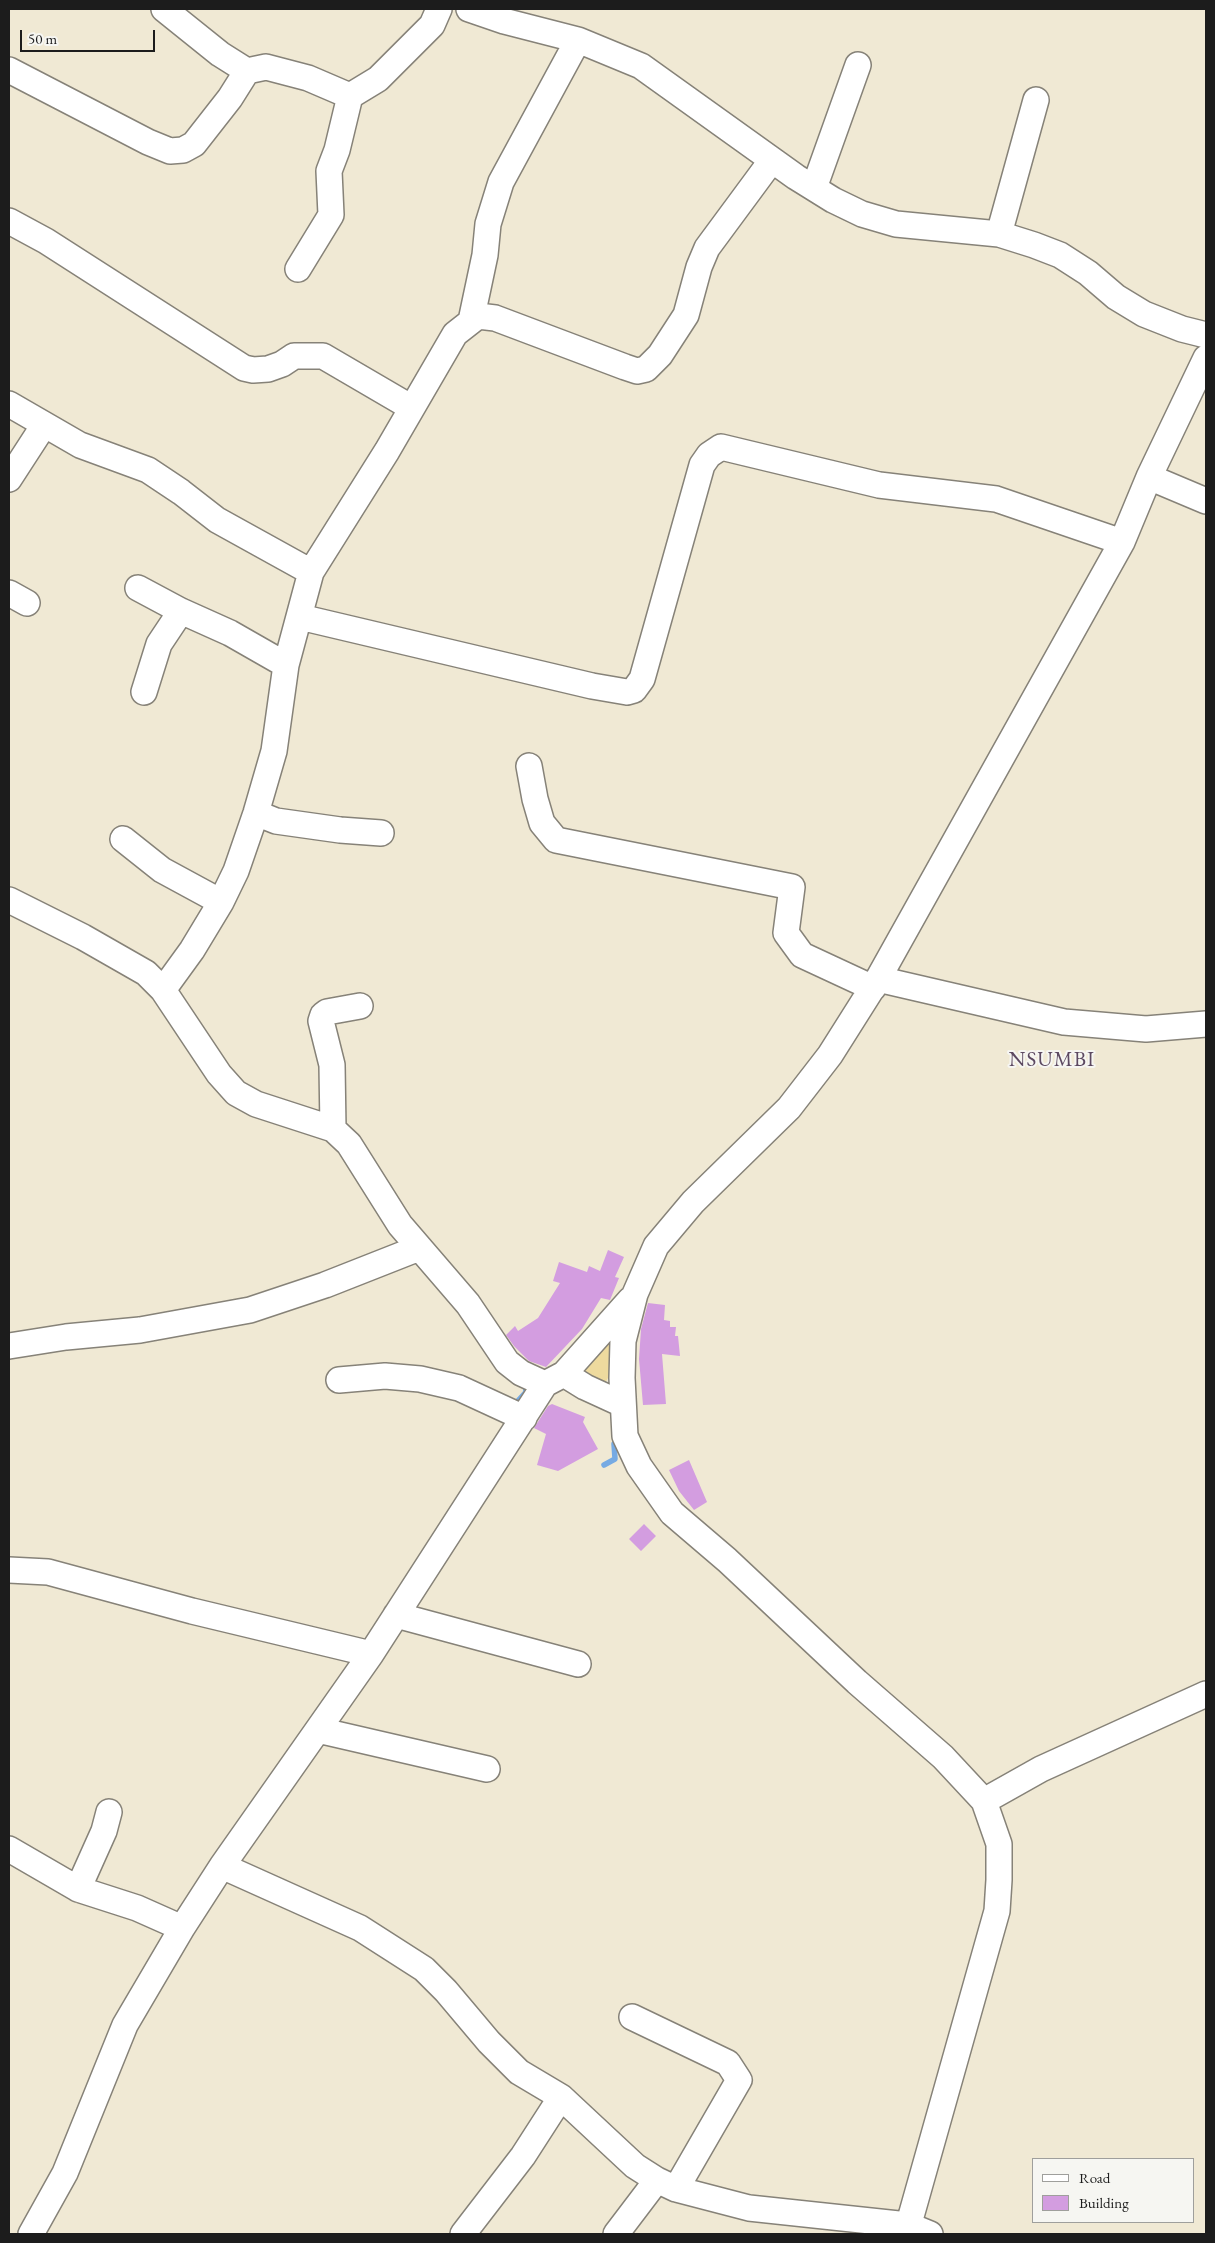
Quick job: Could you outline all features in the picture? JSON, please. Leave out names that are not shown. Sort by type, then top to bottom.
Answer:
[{"type":"street","points":[[164,9],[220,54],[247,71],[266,67],[308,78],[350,96]]},
{"type":"street","points":[[298,269],[331,215],[329,171],[337,150],[350,96],[378,79],[432,24],[438,9]]},
{"type":"street","points":[[469,9],[504,21],[578,40],[641,66],[687,97],[727,129],[772,160],[814,188],[862,214],[896,224],[999,234],[1060,255],[1088,273],[1116,297],[1144,314],[1182,329],[1206,335]]},
{"type":"street","points":[[471,321],[485,255],[488,224],[501,182],[578,40]]},
{"type":"street","points":[[814,188],[858,65]]},
{"type":"street","points":[[9,70],[148,142],[170,151],[183,150],[194,144],[230,98],[247,71]]},
{"type":"street","points":[[999,234],[1036,100]]},
{"type":"street","points":[[163,990],[192,950],[221,902],[236,871],[256,813],[274,751],[286,665],[311,572],[456,334],[478,316],[495,318],[625,367],[637,371],[646,369],[660,355],[686,315],[699,267],[707,248],[772,160]]},
{"type":"street","points":[[9,221],[46,241],[244,368],[253,370],[268,369],[282,364],[294,356],[323,356],[412,408]]},
{"type":"street","points":[[222,1866],[360,1928],[424,1969],[446,1991],[489,2042],[519,2072],[562,2097],[635,2166],[666,2185],[749,2208],[915,2231],[997,1911],[999,1844],[984,1801],[943,1757],[857,1682],[727,1560],[672,1513],[639,1466],[625,1436],[622,1404],[623,1341],[634,1294],[656,1246],[693,1202],[789,1108],[830,1055],[875,983],[1122,542],[1149,477],[1206,358]]},
{"type":"street","points":[[9,404],[80,445],[148,470],[218,520],[311,572]]},
{"type":"street","points":[[9,479],[44,424]]},
{"type":"street","points":[[300,617],[592,686],[628,692],[634,690],[642,679],[702,465],[709,454],[721,447],[879,485],[996,499],[1122,542]]},
{"type":"street","points":[[1149,477],[1206,501]]},
{"type":"street","points":[[138,588],[181,611],[230,633],[286,665]]},
{"type":"street","points":[[144,692],[159,644],[181,611]]},
{"type":"street","points":[[529,766],[542,823],[556,840],[792,887],[786,933],[802,955],[875,983],[1064,1022],[1146,1029],[1206,1024]]},
{"type":"street","points":[[256,813],[276,821],[340,830],[381,833]]},
{"type":"street","points":[[123,838],[162,870],[221,902]]},
{"type":"street","points":[[9,900],[83,936],[146,973],[163,990],[218,1074],[236,1093],[256,1104],[333,1129],[350,1144],[400,1225],[468,1304],[507,1362],[521,1373],[585,1387],[622,1404]]},
{"type":"street","points":[[333,1129],[332,1065],[320,1021],[327,1012],[360,1006]]},
{"type":"street","points":[[9,1346],[66,1337],[140,1330],[250,1310],[325,1285],[419,1248]]},
{"type":"street","points":[[30,2234],[65,2173],[125,2025],[182,1928],[222,1866],[371,1654],[524,1418],[554,1379],[634,1294]]},
{"type":"street","points":[[339,1380],[385,1376],[420,1379],[459,1388],[524,1418]]},
{"type":"street","points":[[9,1570],[48,1572],[192,1611],[371,1654]]},
{"type":"street","points":[[396,1615],[578,1664]]},
{"type":"street","points":[[984,1801],[1041,1769],[1206,1694]]},
{"type":"street","points":[[318,1730],[487,1769]]},
{"type":"street","points":[[78,1889],[104,1830],[109,1812]]},
{"type":"street","points":[[9,1849],[78,1889],[137,1908],[182,1928]]},
{"type":"street","points":[[616,2234],[666,2185],[739,2080],[728,2063],[632,2017]]},
{"type":"street","points":[[463,2234],[523,2156],[562,2097]]},
{"type":"sand","points":[[614,1338],[615,1362],[607,1380],[601,1387],[576,1369],[588,1356]]},
{"type":"building","points":[[608,1250],[624,1257],[615,1277],[619,1278],[610,1300],[601,1298],[582,1329],[546,1367],[529,1361],[506,1335],[515,1326],[518,1331],[538,1318],[560,1283],[553,1281],[559,1262],[587,1272],[589,1266],[600,1271]]},
{"type":"building","points":[[648,1303],[665,1305],[664,1320],[670,1321],[670,1327],[676,1327],[675,1336],[678,1336],[680,1356],[662,1354],[666,1404],[643,1405],[639,1359],[641,1329]]},
{"type":"building","points":[[552,1404],[585,1417],[583,1422],[598,1449],[558,1471],[537,1465],[546,1434],[534,1428],[548,1406]]},
{"type":"building","points":[[689,1460],[707,1502],[694,1510],[679,1491],[669,1470]]},
{"type":"building","points":[[644,1524],[656,1536],[641,1551],[629,1539]]},
{"type":"waterway","points":[[515,1404],[526,1392],[525,1383]]},
{"type":"waterway","points":[[604,1465],[615,1459],[614,1444]]},
{"type":"district","name":"NSUMBI","points":[[1052,1060]]}]
